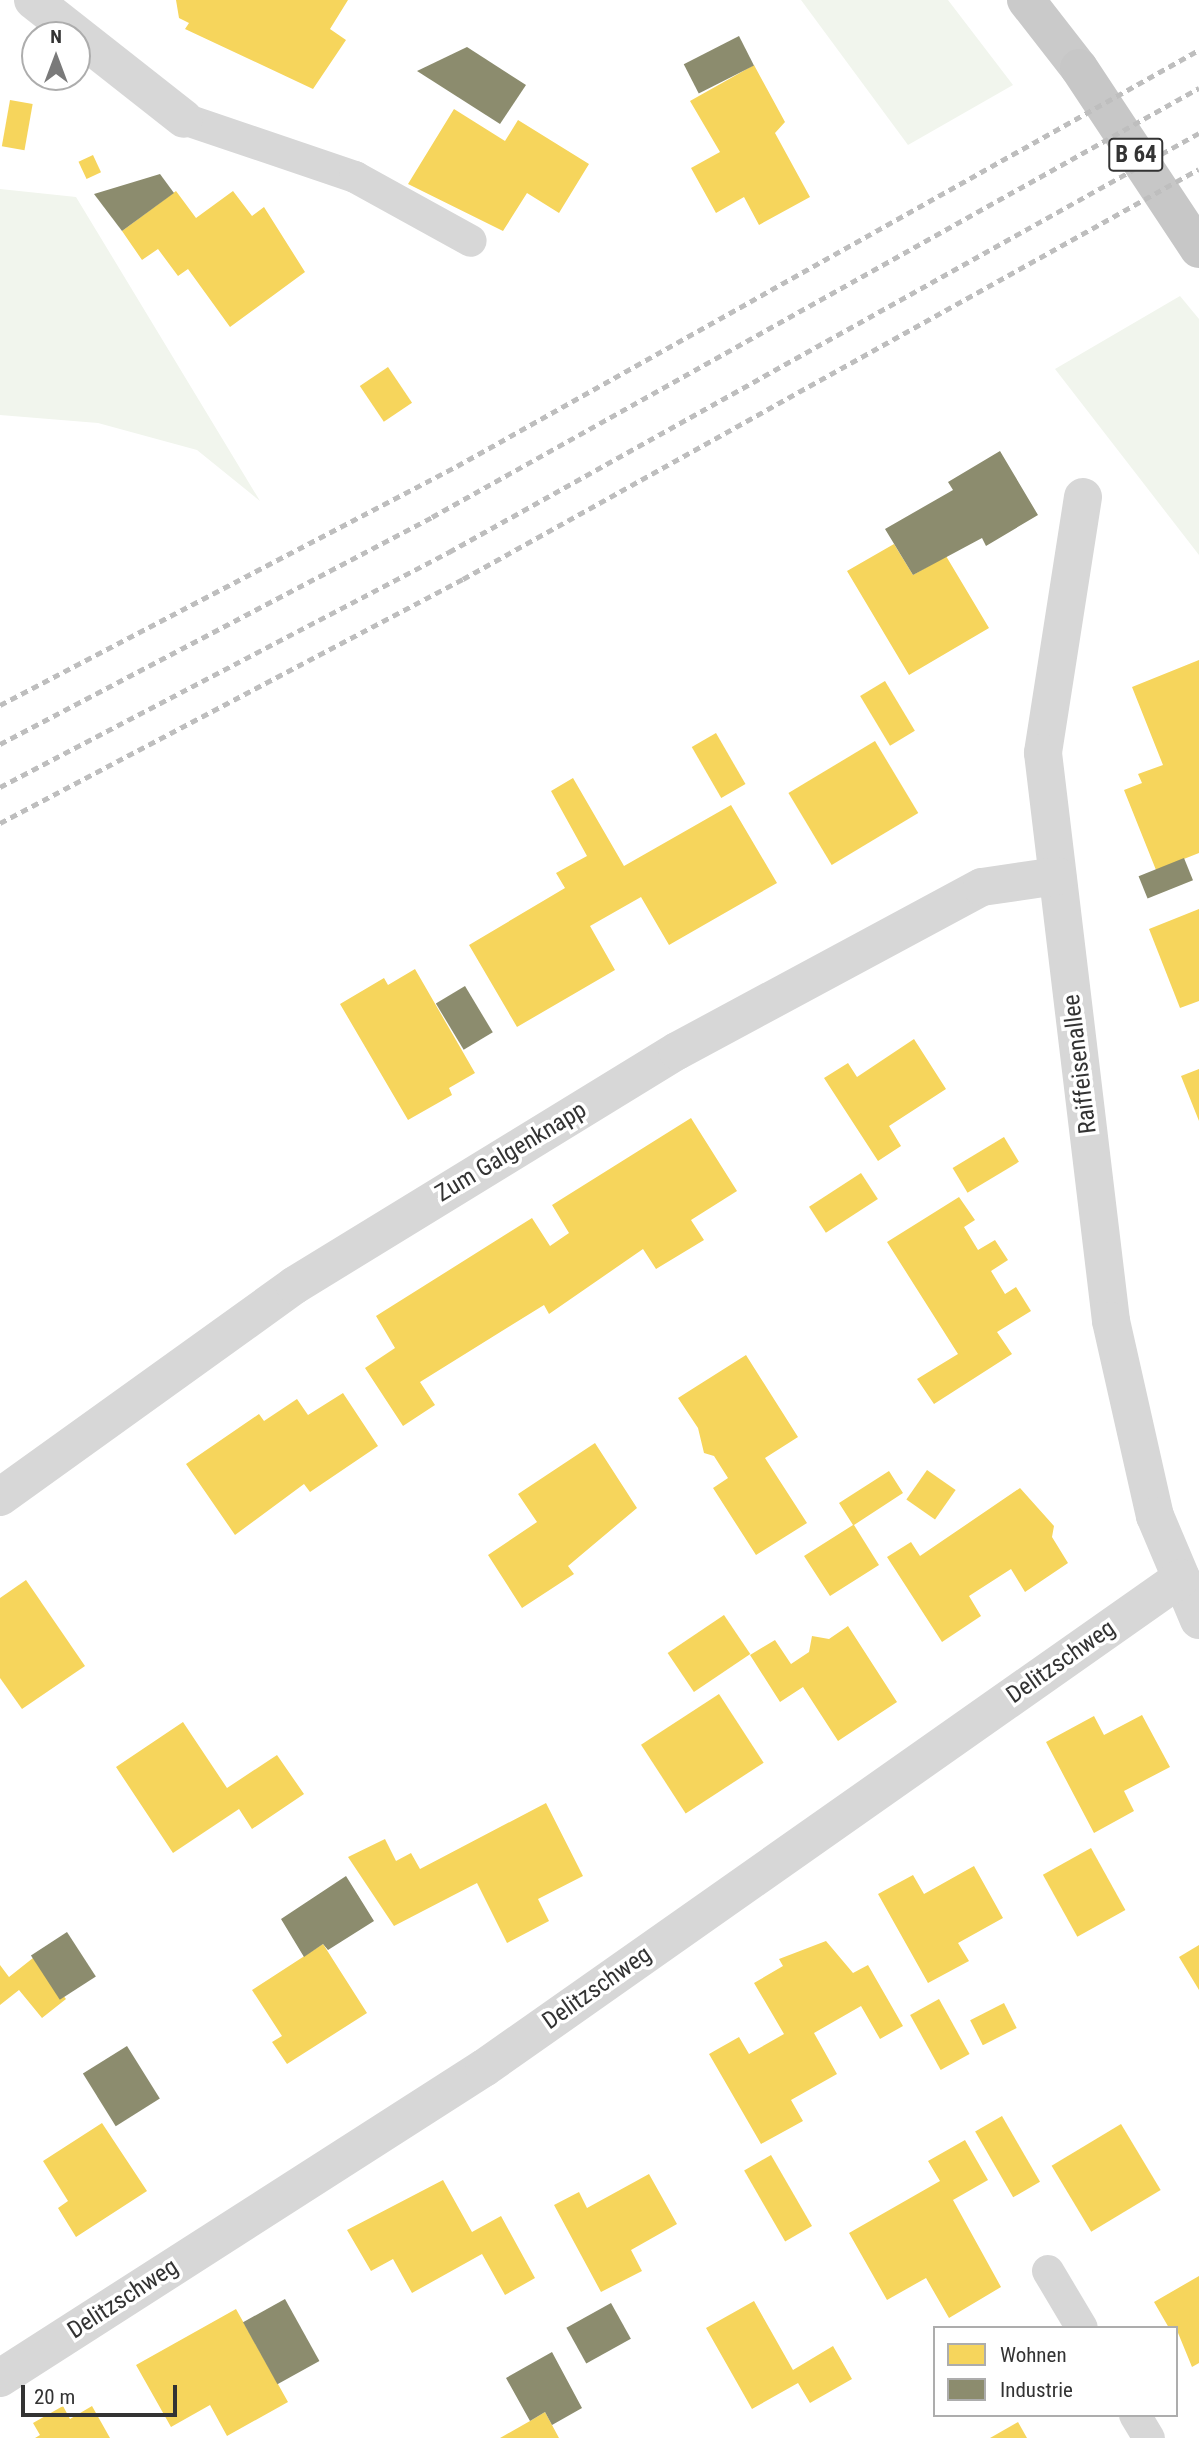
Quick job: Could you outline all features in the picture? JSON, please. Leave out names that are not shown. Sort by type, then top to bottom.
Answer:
[{"type":"highway","name":"B 64","points":[[1079,68],[1199,202]]},
{"type":"highway","name":"B 64","points":[[1079,68],[1199,249]]},
{"type":"main road","name":"B 64","points":[[1026,0],[1079,68]]},
{"type":"street","points":[[33,0],[184,119]]},
{"type":"street","name":"Raiffeisenallee","points":[[1083,497],[1044,753],[1111,1321],[1155,1516],[1193,1604]]},
{"type":"street","name":"Zum Galgenknapp","points":[[0,1497],[295,1285],[677,1051],[982,887],[1057,876]]},
{"type":"street","name":"Delitzschweg","points":[[0,2378],[484,2068],[1193,1604]]},
{"type":"lane","points":[[184,119],[355,177],[471,241]]},
{"type":"lane","points":[[1048,2271],[1081,2326]]},
{"type":"lane","points":[[1136,2417],[1149,2438]]},
{"type":"shaded area","points":[[801,0],[948,0],[1013,85],[908,145]]},
{"type":"shaded area","points":[[0,189],[76,197],[260,501],[197,450],[98,423],[0,415]]},
{"type":"shaded area","points":[[1180,296],[1199,319],[1199,555],[1055,369]]},
{"type":"building: Wohnen","points":[[176,0],[348,0],[330,29],[346,40],[313,89],[185,29],[189,23],[179,18]]},
{"type":"building: Wohnen","points":[[754,65],[785,122],[775,133],[810,197],[759,225],[744,197],[716,213],[691,168],[720,152],[690,101]]},
{"type":"building: Wohnen","points":[[10,100],[33,104],[24,150],[2,146]]},
{"type":"building: Wohnen","points":[[454,109],[505,141],[518,120],[589,164],[559,213],[527,193],[503,231],[408,184]]},
{"type":"building: Wohnen","points":[[93,155],[101,172],[87,179],[78,162]]},
{"type":"building: Wohnen","points":[[176,191],[196,218],[233,191],[252,216],[264,207],[305,272],[230,327],[188,269],[178,276],[158,249],[142,260],[122,231]]},
{"type":"building: Wohnen","points":[[388,367],[412,403],[384,422],[360,386]]},
{"type":"building: Wohnen","points":[[894,544],[913,575],[946,556],[989,628],[909,675],[847,571]]},
{"type":"building: Wohnen","points":[[1199,660],[1199,853],[1156,870],[1124,790],[1142,783],[1138,774],[1163,765],[1132,687]]},
{"type":"building: Wohnen","points":[[885,681],[915,731],[890,746],[860,696]]},
{"type":"building: Wohnen","points":[[716,733],[746,784],[721,798],[692,747]]},
{"type":"building: Wohnen","points":[[875,741],[918,813],[832,865],[788,793]]},
{"type":"building: Wohnen","points":[[573,778],[624,866],[731,805],[777,883],[669,945],[641,897],[590,926],[615,970],[517,1027],[469,945],[565,888],[556,873],[587,856],[551,791]]},
{"type":"building: Wohnen","points":[[1199,909],[1199,1001],[1180,1008],[1149,929]]},
{"type":"building: Wohnen","points":[[415,969],[475,1073],[449,1088],[452,1095],[408,1120],[340,1004],[384,978],[388,985]]},
{"type":"building: Wohnen","points":[[914,1039],[946,1089],[889,1126],[901,1146],[878,1161],[824,1078],[848,1063],[857,1077]]},
{"type":"building: Wohnen","points":[[1199,1069],[1199,1121],[1181,1076]]},
{"type":"building: Wohnen","points":[[691,1118],[737,1191],[691,1220],[704,1240],[656,1269],[643,1249],[549,1314],[544,1305],[420,1382],[435,1405],[403,1426],[365,1368],[395,1348],[376,1316],[532,1218],[550,1246],[569,1233],[552,1205]]},
{"type":"building: Wohnen","points":[[1004,1137],[1019,1162],[968,1193],[953,1168]]},
{"type":"building: Wohnen","points":[[861,1173],[878,1199],[826,1233],[809,1207]]},
{"type":"building: Wohnen","points":[[959,1197],[975,1220],[964,1227],[978,1250],[995,1240],[1008,1260],[991,1271],[1005,1294],[1016,1287],[1031,1311],[997,1332],[1012,1354],[934,1404],[917,1379],[958,1354],[887,1242]]},
{"type":"building: Wohnen","points":[[746,1355],[798,1437],[765,1458],[807,1523],[756,1555],[713,1488],[728,1478],[714,1456],[704,1453],[698,1428],[678,1398]]},
{"type":"building: Wohnen","points":[[343,1393],[378,1446],[310,1492],[304,1484],[235,1535],[186,1464],[259,1414],[264,1421],[297,1399],[308,1415]]},
{"type":"building: Wohnen","points":[[595,1443],[637,1508],[568,1566],[574,1574],[522,1608],[488,1555],[537,1522],[518,1494]]},
{"type":"building: Wohnen","points":[[927,1470],[956,1490],[935,1520],[906,1499]]},
{"type":"building: Wohnen","points":[[889,1471],[903,1493],[854,1525],[879,1565],[830,1596],[804,1556],[853,1525],[839,1503]]},
{"type":"building: Wohnen","points":[[1020,1488],[1054,1526],[1052,1537],[1068,1563],[1025,1592],[1011,1569],[969,1596],[981,1616],[942,1642],[887,1557],[911,1542],[920,1556]]},
{"type":"building: Wohnen","points":[[26,1580],[85,1666],[22,1709],[0,1678],[0,1598]]},
{"type":"building: Wohnen","points":[[724,1615],[750,1654],[694,1692],[668,1653]]},
{"type":"building: Wohnen","points":[[848,1626],[897,1702],[838,1741],[803,1687],[780,1702],[750,1655],[775,1640],[791,1664],[809,1652],[812,1636],[829,1639]]},
{"type":"building: Wohnen","points":[[719,1694],[764,1763],[686,1813],[641,1745]]},
{"type":"building: Wohnen","points":[[1142,1715],[1170,1767],[1124,1791],[1134,1811],[1094,1833],[1046,1742],[1094,1716],[1104,1735]]},
{"type":"building: Wohnen","points":[[183,1722],[227,1788],[277,1755],[304,1794],[252,1829],[239,1809],[173,1853],[116,1767]]},
{"type":"building: Wohnen","points":[[546,1803],[583,1876],[538,1899],[549,1921],[507,1943],[477,1883],[394,1926],[348,1857],[385,1839],[396,1861],[411,1853],[420,1869]]},
{"type":"building: Wohnen","points":[[1091,1848],[1125,1910],[1077,1937],[1043,1875]]},
{"type":"building: Wohnen","points":[[974,1866],[1003,1918],[958,1943],[969,1961],[928,1983],[878,1894],[913,1875],[924,1894]]},
{"type":"building: Wohnen","points":[[826,1941],[853,1973],[868,1965],[903,2026],[880,2039],[861,2006],[814,2033],[837,2074],[791,2100],[803,2121],[761,2144],[709,2054],[739,2037],[749,2054],[784,2034],[754,1983],[783,1966],[779,1959]]},
{"type":"building: Wohnen","points":[[323,1944],[367,2013],[287,2064],[272,2042],[282,2036],[252,1990]]},
{"type":"building: Wohnen","points":[[1199,1945],[1199,1990],[1179,1957]]},
{"type":"building: Wohnen","points":[[33,1958],[66,1999],[42,2018],[19,1990],[0,2005],[0,1965],[9,1977]]},
{"type":"building: Wohnen","points":[[939,1999],[970,2054],[941,2070],[910,2015]]},
{"type":"building: Wohnen","points":[[1004,2003],[1017,2028],[983,2045],[970,2020]]},
{"type":"building: Wohnen","points":[[1002,2116],[1040,2182],[1013,2197],[975,2132]]},
{"type":"building: Wohnen","points":[[102,2123],[147,2191],[76,2237],[58,2208],[68,2201],[43,2161]]},
{"type":"building: Wohnen","points":[[1121,2124],[1161,2190],[1091,2232],[1052,2166]]},
{"type":"building: Wohnen","points":[[965,2140],[988,2180],[953,2200],[1001,2287],[949,2318],[926,2278],[887,2300],[849,2233],[940,2181],[928,2161]]},
{"type":"building: Wohnen","points":[[771,2155],[812,2226],[785,2242],[744,2170]]},
{"type":"building: Wohnen","points":[[649,2174],[677,2224],[631,2250],[642,2271],[601,2292],[554,2205],[579,2192],[587,2208]]},
{"type":"building: Wohnen","points":[[443,2180],[472,2232],[501,2216],[535,2278],[505,2295],[482,2254],[412,2293],[393,2259],[371,2271],[347,2230]]},
{"type":"building: Wohnen","points":[[1199,2276],[1199,2363],[1192,2367],[1178,2333],[1178,2326],[1168,2326],[1154,2302]]},
{"type":"building: Wohnen","points":[[754,2301],[793,2370],[833,2346],[852,2379],[810,2403],[798,2383],[752,2409],[706,2328]]},
{"type":"building: Wohnen","points":[[236,2309],[288,2402],[227,2436],[210,2405],[171,2427],[136,2365]]},
{"type":"building: Wohnen","points":[[63,2406],[70,2419],[92,2406],[110,2438],[35,2438],[40,2435],[33,2423]]},
{"type":"building: Wohnen","points":[[545,2412],[559,2438],[500,2438],[530,2421]]},
{"type":"building: Wohnen","points":[[1018,2422],[1027,2438],[990,2438]]},
{"type":"building: Industrie","points":[[739,36],[754,65],[699,94],[684,64]]},
{"type":"building: Industrie","points":[[467,47],[526,85],[500,124],[417,71]]},
{"type":"building: Industrie","points":[[160,174],[174,193],[122,231],[94,194]]},
{"type":"building: Industrie","points":[[1000,451],[1038,515],[986,546],[982,538],[913,575],[885,529],[953,490],[948,482]]},
{"type":"building: Industrie","points":[[1184,858],[1193,880],[1148,899],[1139,876]]},
{"type":"building: Industrie","points":[[465,986],[493,1032],[464,1050],[436,1004]]},
{"type":"building: Industrie","points":[[346,1876],[374,1921],[328,1950],[323,1944],[304,1957],[281,1919]]},
{"type":"building: Industrie","points":[[67,1932],[96,1976],[60,2000],[31,1955]]},
{"type":"building: Industrie","points":[[127,2046],[160,2099],[116,2126],[83,2074]]},
{"type":"building: Industrie","points":[[285,2299],[319,2361],[277,2384],[243,2322]]},
{"type":"building: Industrie","points":[[611,2303],[631,2339],[586,2364],[566,2328]]},
{"type":"building: Industrie","points":[[552,2352],[582,2408],[552,2425],[545,2412],[530,2421],[506,2378]]},
{"type":"railway","points":[[0,705],[457,466],[1199,50]]},
{"type":"railway","points":[[0,744],[432,517],[1199,88]]},
{"type":"railway","points":[[0,787],[449,552],[1199,133]]},
{"type":"railway","points":[[0,823],[463,579],[1199,169]]}]
